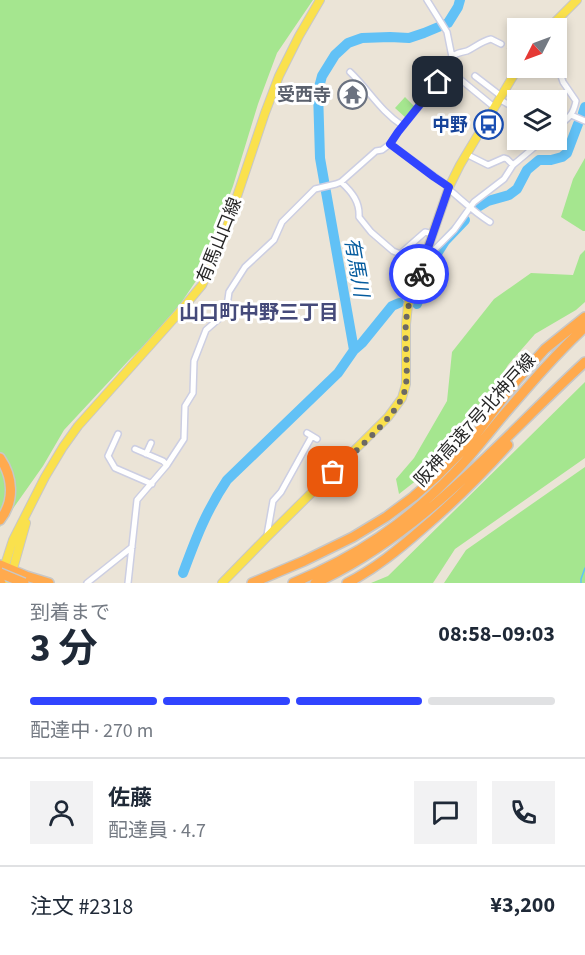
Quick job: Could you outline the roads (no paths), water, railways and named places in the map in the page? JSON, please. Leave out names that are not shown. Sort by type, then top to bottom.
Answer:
[{"type":"highway","points":[[252,583],[304,561],[368,528],[400,507],[458,455],[517,380],[545,349],[585,317]]},
{"type":"highway","name":"阪神高速7号北神戸線","points":[[316,580],[376,541],[416,509],[455,472],[534,379],[585,327]]},
{"type":"highway","name":"阪神高速7号北神戸線","points":[[293,583],[316,580],[366,556],[423,515],[472,472],[585,362]]},
{"type":"highway","points":[[347,583],[391,555],[462,494],[560,387]]},
{"type":"highway","points":[[0,458],[6,467],[11,486],[8,506],[0,520]]},
{"type":"highway","points":[[0,468],[5,490],[0,509]]},
{"type":"highway","points":[[4,569],[25,579],[49,583]]},
{"type":"main road","name":"有馬山口線","points":[[0,583],[13,540],[63,447],[78,426],[202,285],[220,247],[279,76],[320,0]]},
{"type":"main road","points":[[559,18],[577,0]]},
{"type":"main road","points":[[222,583],[388,417],[402,398],[406,384],[408,305],[449,187],[512,78]]},
{"type":"main road","name":"有馬山口線","points":[[4,569],[9,583]]},
{"type":"street","points":[[128,583],[137,500],[167,465],[184,440],[185,406],[193,393],[194,361],[206,330],[222,316],[228,306],[229,292],[245,267],[274,240],[282,222],[315,189],[339,183],[376,151],[390,144],[449,70],[452,57],[446,29],[428,0]]},
{"type":"street","points":[[452,57],[456,53],[491,39],[501,44]]},
{"type":"street","points":[[449,70],[494,107]]},
{"type":"street","points":[[350,72],[382,109],[403,126]]},
{"type":"street","points":[[475,76],[507,102]]},
{"type":"street","points":[[562,78],[576,101],[571,115],[567,118]]},
{"type":"street","points":[[571,115],[585,122]]},
{"type":"street","points":[[390,144],[449,187],[477,214],[490,222]]},
{"type":"street","points":[[339,183],[355,199],[359,209],[359,218],[371,232],[393,251],[424,260],[430,258],[474,202],[504,179],[513,165],[531,150]]},
{"type":"street","points":[[466,154],[488,165],[504,158],[513,165]]},
{"type":"street","points":[[400,254],[425,232],[433,234]]},
{"type":"street","points":[[118,434],[108,456],[115,468],[152,484]]},
{"type":"street","points":[[267,537],[273,501],[281,492],[292,466],[312,436]]},
{"type":"street","points":[[146,454],[151,443]]},
{"type":"street","points":[[135,449],[167,465]]},
{"type":"street","points":[[102,450],[109,453]]},
{"type":"street","points":[[87,583],[132,547]]},
{"type":"waterway","name":"有馬川","points":[[183,573],[207,514],[227,480],[338,373],[354,350],[320,158],[318,91],[322,76],[335,55],[348,43],[362,38],[409,38],[424,33],[448,23],[460,0]]},
{"type":"waterway","points":[[583,113],[585,107]]},
{"type":"waterway","points":[[476,208],[488,201],[509,195],[517,189],[527,170],[539,160],[551,160],[567,153],[578,124]]},
{"type":"waterway","points":[[417,304],[438,252],[465,220]]},
{"type":"waterway","points":[[354,350],[392,306],[399,303]]},
{"type":"waterway","points":[[581,583],[585,568]]},
{"type":"place","name":"受西寺","points":[[352,95]]},
{"type":"place","name":"中野","points":[[489,125]]},
{"type":"district","name":"山口町中野三丁目","points":[[259,312]]}]
